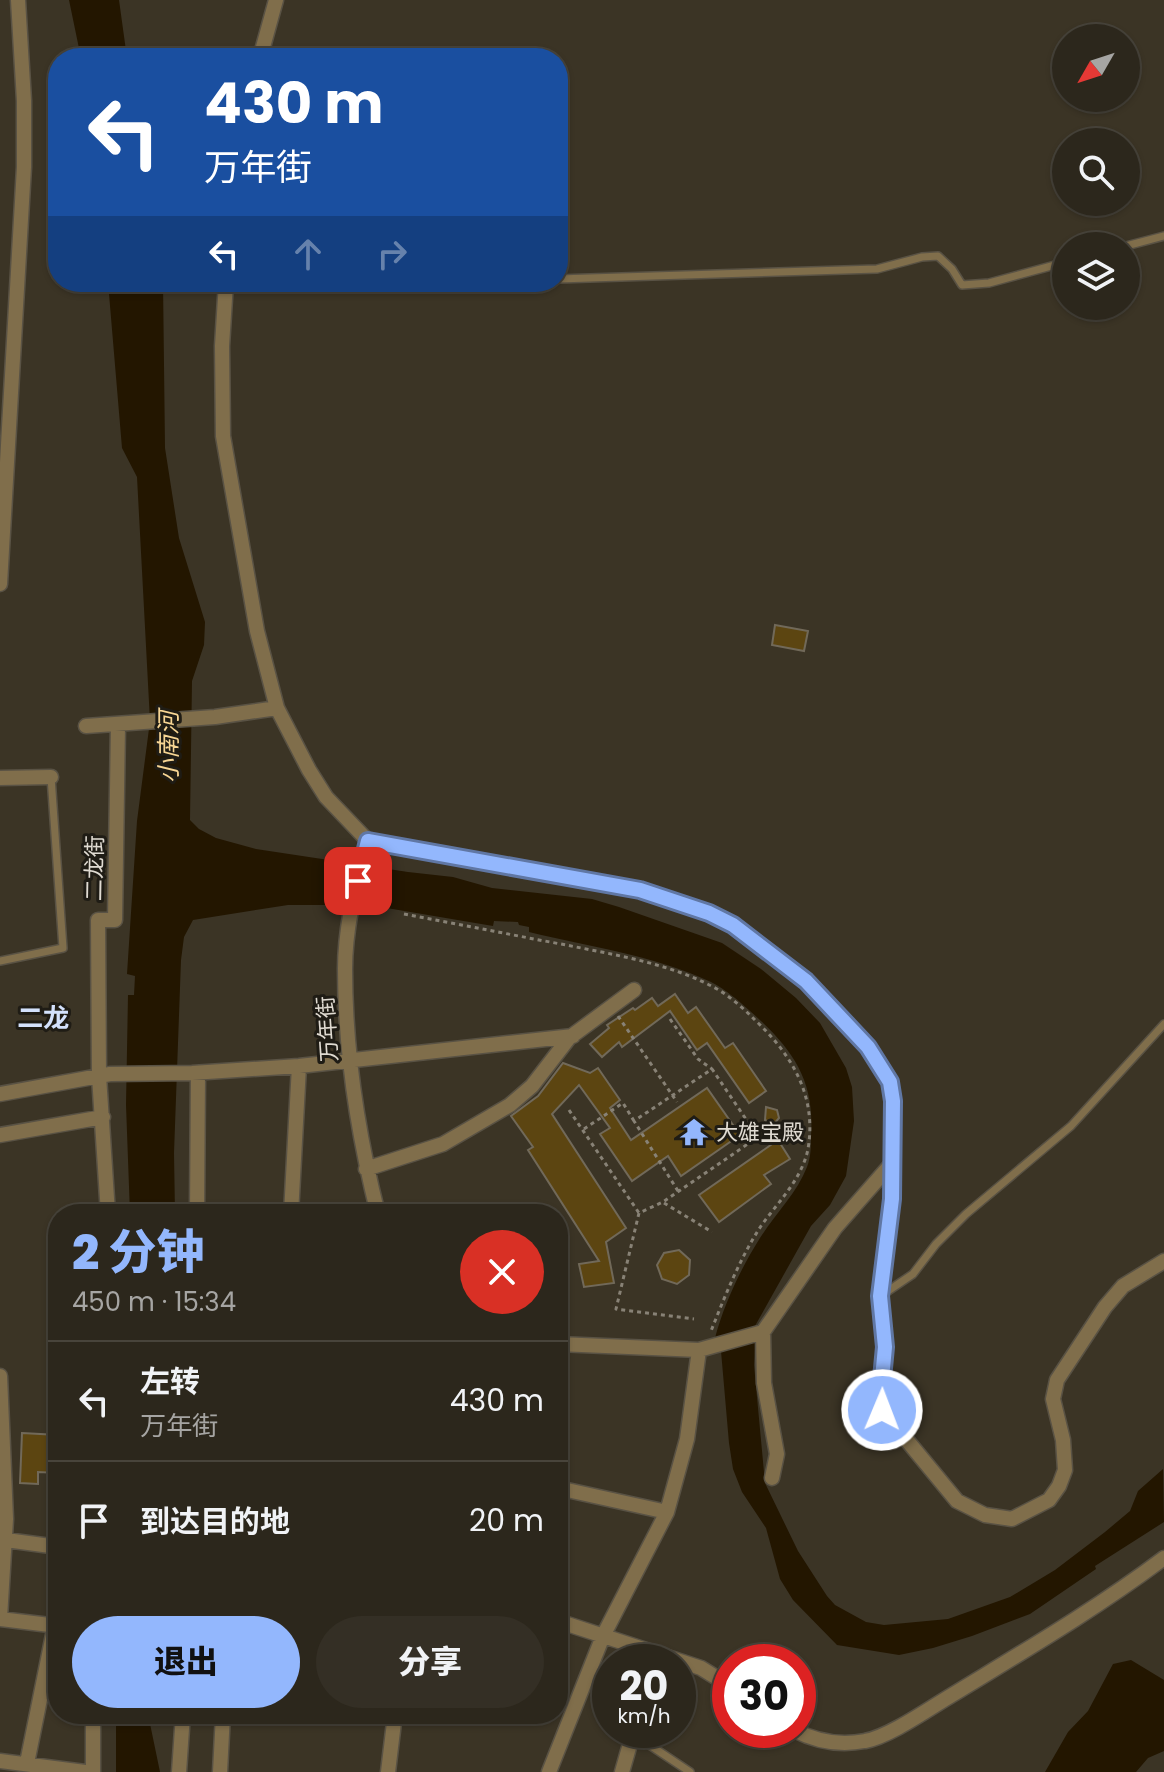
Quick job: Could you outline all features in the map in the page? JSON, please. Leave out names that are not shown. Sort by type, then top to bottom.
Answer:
[{"type":"street","points":[[0,584],[24,167],[18,0]]},
{"type":"street","points":[[263,48],[276,0]]},
{"type":"street","points":[[225,292],[222,346],[223,436],[257,631],[277,708],[326,797],[368,841],[640,890],[709,913],[733,925],[806,981],[868,1047],[884,1070],[892,1092],[892,1199],[880,1296],[885,1347],[882,1410],[957,1501],[985,1515],[1012,1519],[1049,1500],[1065,1470],[1063,1440],[1053,1399],[1057,1380],[1105,1307],[1123,1286],[1164,1261]]},
{"type":"street","points":[[86,726],[215,717],[277,708]]},
{"type":"street","name":"二龙街","points":[[104,1075],[98,920],[115,920],[118,725]]},
{"type":"street","points":[[0,778],[51,777]]},
{"type":"street","name":"万年街","points":[[368,841],[350,923],[344,968],[351,1060],[366,1169],[375,1204]]},
{"type":"street","points":[[366,1169],[443,1144],[510,1105],[532,1086],[573,1036],[634,990]]},
{"type":"street","points":[[0,1094],[104,1075],[299,1066],[573,1036]]},
{"type":"street","points":[[292,1204],[299,1066]]},
{"type":"street","points":[[195,1073],[197,1204]]},
{"type":"street","points":[[104,1075],[107,1204]]},
{"type":"street","points":[[0,1135],[103,1117]]},
{"type":"street","points":[[772,1478],[777,1454],[764,1383],[763,1332],[835,1228],[893,1162]]},
{"type":"street","points":[[568,1344],[705,1345],[763,1332]]},
{"type":"street","points":[[549,1772],[603,1636],[667,1512],[687,1439],[705,1345]]},
{"type":"street","points":[[0,1376],[6,1540],[0,1618],[48,1625]]},
{"type":"street","points":[[568,1490],[667,1512]]},
{"type":"street","points":[[6,1540],[48,1546]]},
{"type":"street","points":[[816,1740],[832,1744],[869,1741],[915,1717],[1112,1597],[1164,1558]]},
{"type":"street","points":[[568,1624],[622,1644]]},
{"type":"street","points":[[27,1763],[48,1664]]},
{"type":"street","points":[[93,1724],[93,1772]]},
{"type":"street","points":[[179,1772],[182,1724]]},
{"type":"street","points":[[220,1772],[222,1724]]},
{"type":"street","points":[[388,1772],[394,1724]]},
{"type":"street","points":[[622,1772],[629,1748]]},
{"type":"street","points":[[0,1761],[85,1772]]},
{"type":"lane","points":[[1140,242],[1164,236]]},
{"type":"lane","points":[[568,279],[877,269],[938,256],[952,269],[962,285],[989,283],[1052,266]]},
{"type":"lane","points":[[0,961],[63,948],[51,777]]},
{"type":"lane","points":[[880,1296],[913,1274],[936,1244],[966,1214],[1071,1126],[1164,1024]]},
{"type":"lane","points":[[656,1748],[690,1772]]},
{"type":"path","points":[[404,914],[633,959],[695,979],[720,991],[746,1012],[774,1038],[791,1060],[807,1102],[809,1139],[806,1158],[793,1183],[755,1238],[705,1345]]},
{"type":"path","points":[[611,1007],[677,1102]]},
{"type":"path","points":[[639,1213],[663,1202],[758,1137],[712,1069],[698,1059],[670,1019]]},
{"type":"path","points":[[634,1121],[712,1069]]},
{"type":"path","points":[[583,1130],[623,1103],[678,1191]]},
{"type":"path","points":[[569,1110],[639,1213],[616,1309],[694,1319]]},
{"type":"path","points":[[663,1202],[712,1232]]},
{"type":"water","points":[[69,0],[119,0],[126,48],[79,48]]},
{"type":"water","name":"小南河","points":[[109,292],[163,292],[165,448],[179,538],[205,622],[204,645],[192,681],[190,820],[199,829],[216,838],[256,849],[453,877],[492,888],[592,899],[619,907],[722,943],[761,969],[820,1023],[846,1068],[852,1087],[854,1121],[846,1176],[830,1205],[811,1226],[755,1326],[715,1338],[728,1299],[746,1262],[798,1186],[808,1163],[811,1116],[805,1081],[798,1066],[765,1025],[711,982],[644,958],[529,932],[529,927],[518,922],[494,921],[493,926],[369,905],[288,905],[193,920],[184,937],[181,960],[175,1204],[130,1204],[126,1105],[128,995],[134,995],[135,976],[127,974],[137,821],[150,721],[137,477],[122,448]]},
{"type":"water","points":[[755,1340],[754,1365],[765,1483],[798,1551],[827,1596],[835,1605],[866,1622],[884,1625],[948,1619],[1010,1597],[1055,1570],[1105,1532],[1130,1511],[1138,1491],[1163,1469],[1164,1522],[1095,1566],[1096,1569],[1030,1614],[972,1636],[899,1655],[837,1645],[793,1600],[780,1579],[766,1528],[742,1492],[733,1469],[721,1351]]},
{"type":"water","points":[[1131,1660],[1164,1680],[1164,1751],[1148,1758],[1136,1772],[1045,1772],[1068,1732],[1088,1711],[1113,1664]]},
{"type":"water","points":[[116,1724],[150,1724],[160,1772],[116,1772]]},
{"type":"building","points":[[775,625],[808,631],[804,651],[772,645]]},
{"type":"building","points":[[675,994],[688,1013],[696,1007],[725,1048],[733,1043],[766,1091],[749,1103],[707,1043],[697,1050],[670,1011],[622,1047],[619,1042],[602,1057],[590,1044],[609,1028],[607,1025],[633,1008],[635,1010],[652,998],[658,1006]]},
{"type":"building","points":[[563,1063],[590,1073],[598,1068],[620,1100],[610,1108],[631,1140],[707,1088],[740,1135],[681,1176],[668,1156],[632,1181],[600,1134],[610,1128],[579,1085],[552,1114],[626,1228],[606,1242],[614,1283],[584,1287],[579,1264],[599,1261],[568,1213],[568,1204],[563,1204],[528,1150],[533,1147],[511,1116],[538,1096]]},
{"type":"building","points":[[766,1107],[777,1110],[779,1118],[774,1124],[765,1120]]},
{"type":"building","points":[[778,1140],[790,1159],[764,1175],[771,1184],[719,1222],[699,1195]]},
{"type":"building","points":[[679,1250],[690,1260],[689,1275],[677,1284],[662,1279],[657,1265],[664,1253]]},
{"type":"building","points":[[22,1433],[48,1434],[48,1472],[38,1472],[38,1484],[20,1483]]},
{"type":"place","name":"大雄宝殿","points":[[694,1132]]},
{"type":"district","name":"二龙","points":[[43,1018]]},
{"type":"route","points":[[358,881],[368,841],[640,890],[709,913],[733,925],[819,993],[868,1047],[884,1070],[892,1092],[892,1199],[880,1296],[885,1347],[882,1410]]}]
